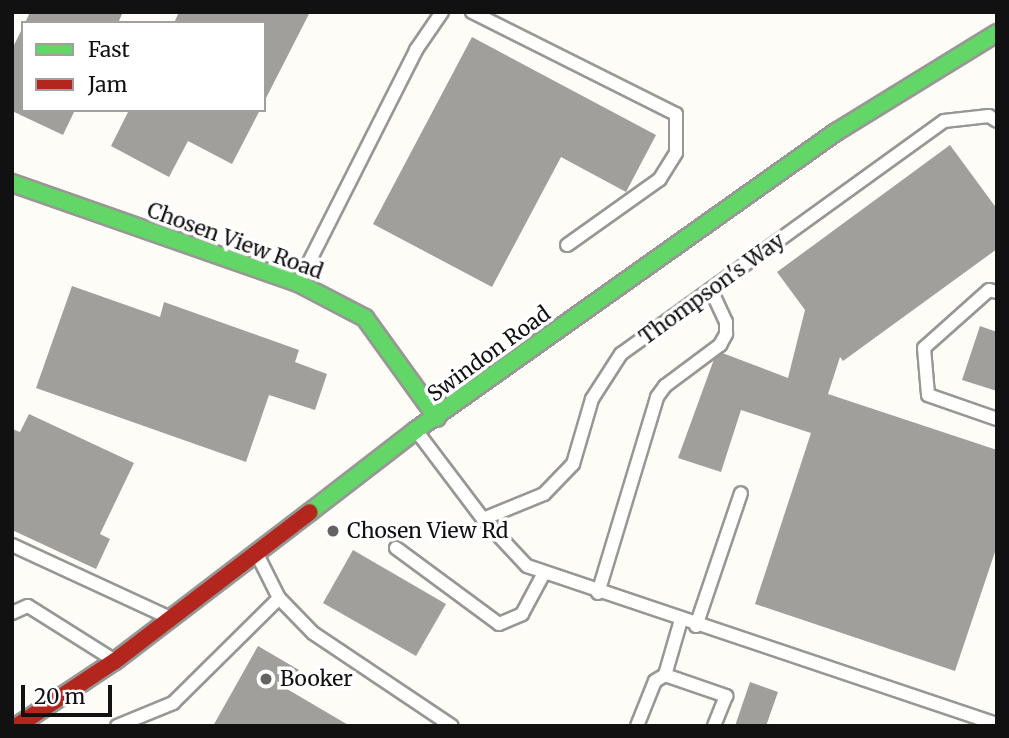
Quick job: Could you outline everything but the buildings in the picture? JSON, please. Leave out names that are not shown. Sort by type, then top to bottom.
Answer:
[{"type":"street","name":"Swindon Road","points":[[17,726],[115,661],[416,430],[437,418],[836,132],[997,33]]},
{"type":"street","name":"Chosen View Road","points":[[12,183],[298,283],[365,318],[437,418]]},
{"type":"lane","points":[[298,283],[416,50],[442,12]]},
{"type":"lane","points":[[472,12],[676,114],[676,153],[660,179],[567,245]]},
{"type":"lane","name":"Thompson's Way","points":[[483,519],[544,494],[573,464],[592,399],[621,354],[944,121],[989,116],[997,121]]},
{"type":"lane","points":[[598,593],[657,397],[665,386],[720,345],[726,334],[726,322],[711,290]]},
{"type":"lane","points":[[997,292],[989,290],[924,348],[928,395],[997,419]]},
{"type":"lane","points":[[416,430],[483,519],[527,566],[696,626],[997,724]]},
{"type":"lane","points":[[696,626],[741,493]]},
{"type":"lane","points":[[12,545],[169,618]]},
{"type":"lane","points":[[396,548],[499,624],[522,614],[544,573]]},
{"type":"lane","points":[[256,552],[279,598],[313,633],[453,726]]},
{"type":"lane","points":[[117,726],[173,703],[279,598]]},
{"type":"lane","points":[[12,614],[28,606],[115,661]]},
{"type":"lane","points":[[637,726],[655,681],[666,675],[681,620]]},
{"type":"lane","points":[[666,675],[726,696],[714,726]]},
{"type":"traffic: fast","points":[[310,512],[416,430],[836,132],[997,33]]},
{"type":"traffic: fast","points":[[12,183],[298,283],[365,318],[437,418]]},
{"type":"traffic: jam","points":[[17,726],[115,661],[310,512]]},
{"type":"place","name":"Chosen View Rd","points":[[333,531]]},
{"type":"place","name":"Booker","points":[[266,679]]}]
